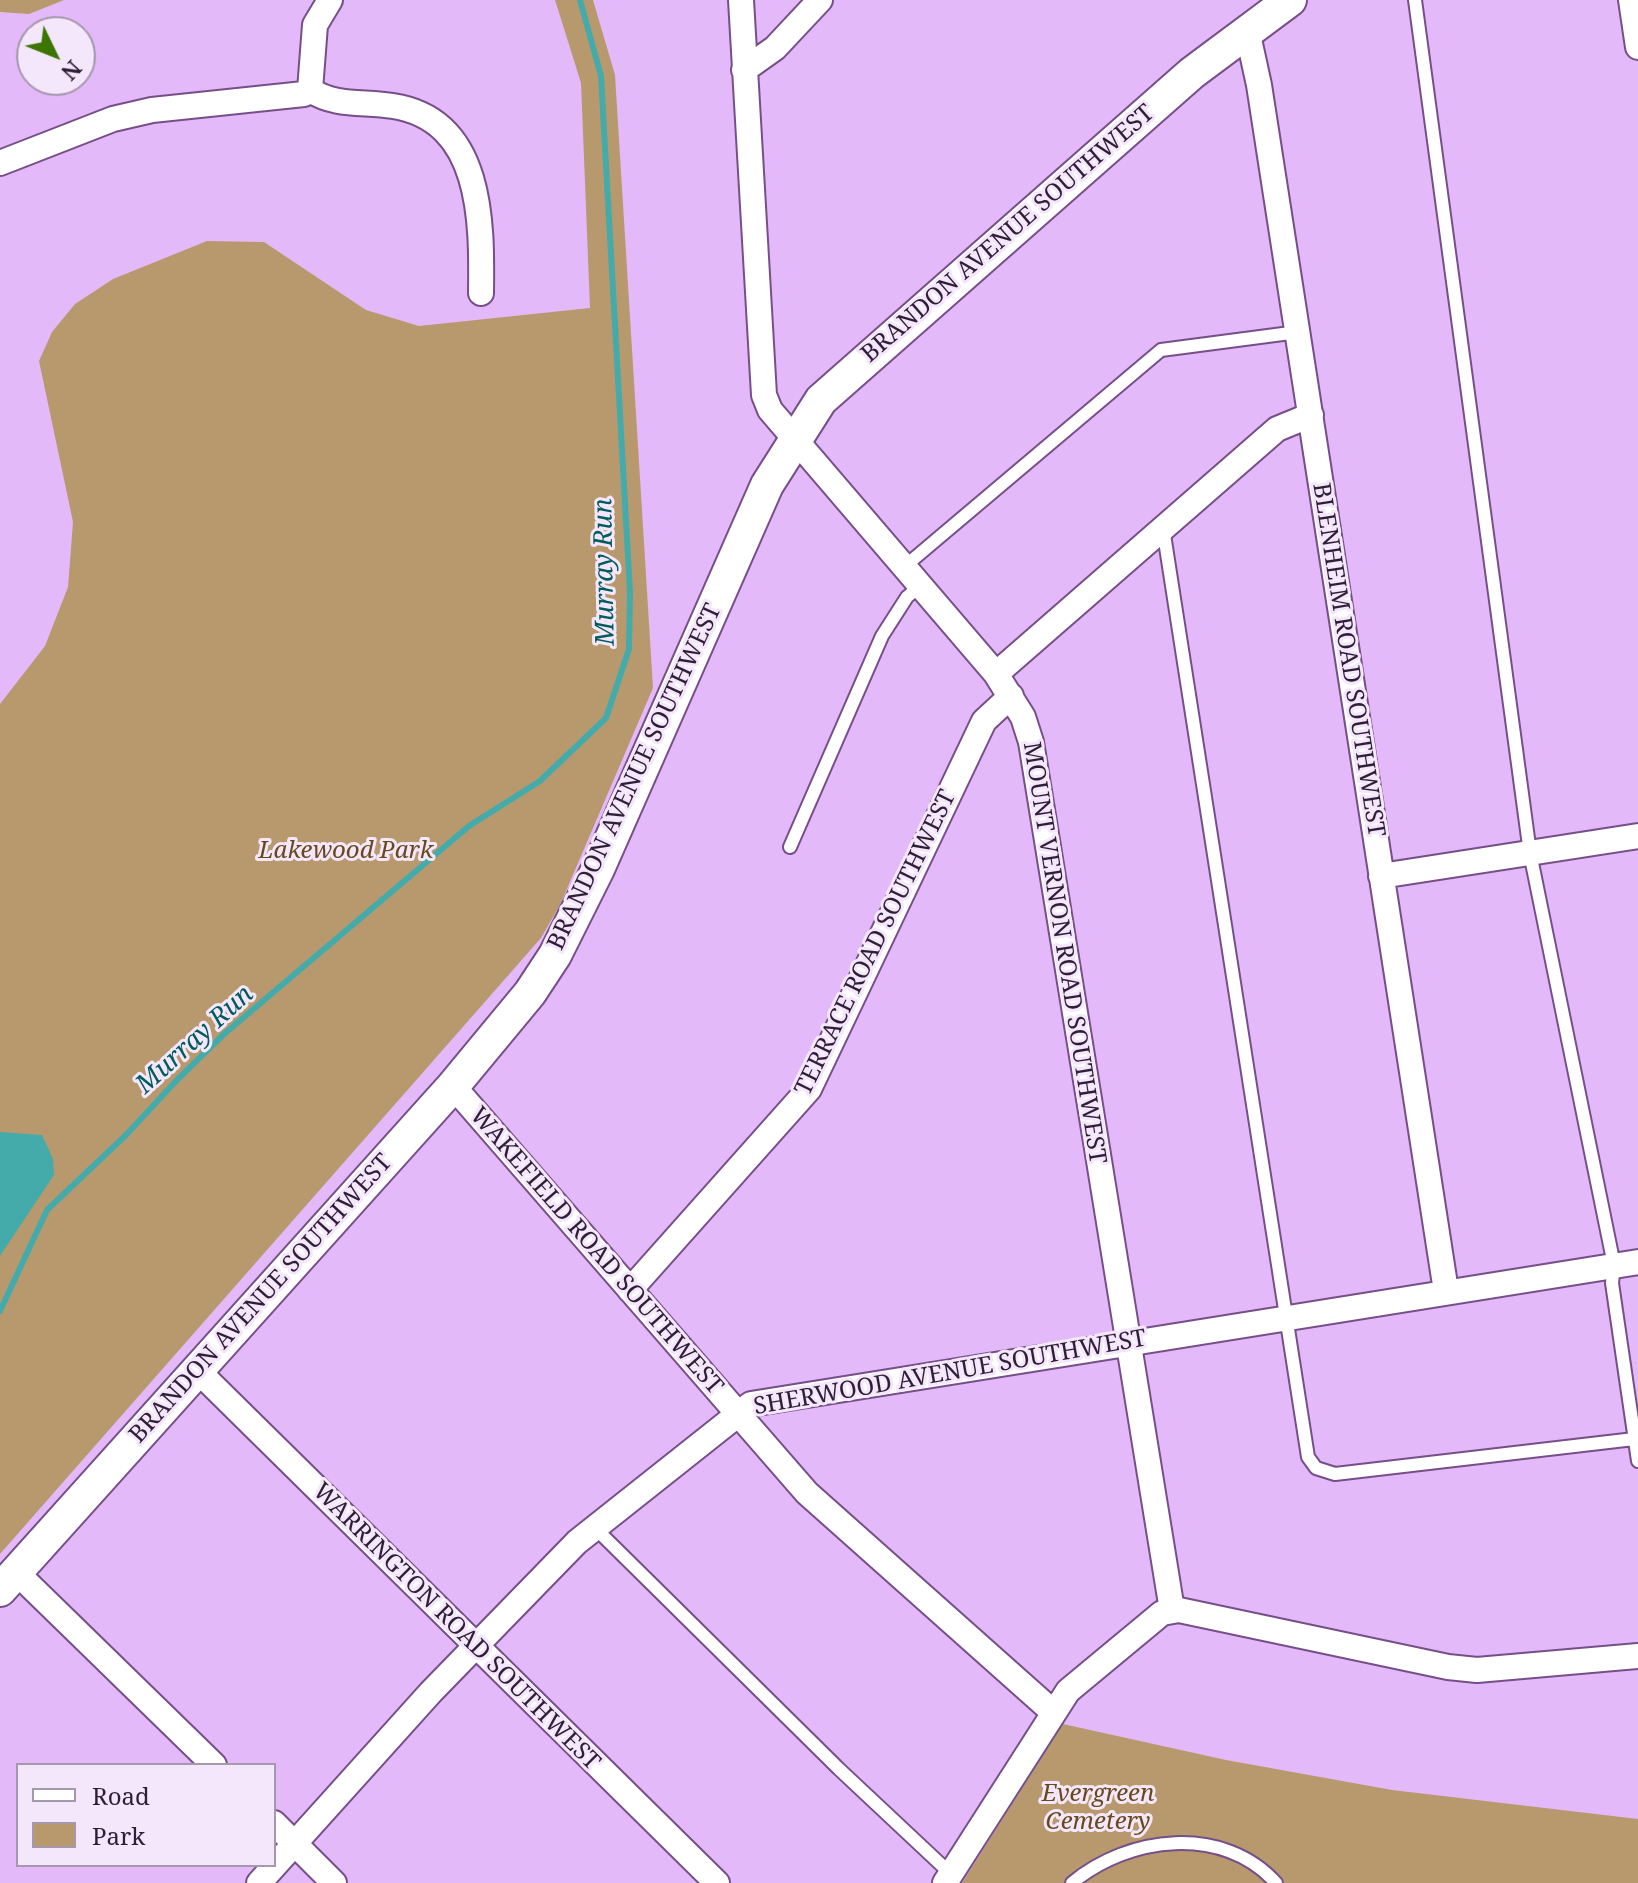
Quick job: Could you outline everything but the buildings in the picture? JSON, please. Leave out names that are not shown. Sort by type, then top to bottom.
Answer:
[{"type":"main road","name":"BRANDON AVENUE SOUTHWEST","points":[[8,1581],[453,1086],[508,1022],[555,955],[598,869],[767,485],[794,438],[821,400],[1192,73],[1290,0]]},
{"type":"street","points":[[310,90],[315,25],[330,0]]},
{"type":"street","name":"MOUNT VERNON ROAD SOUTHWEST","points":[[741,0],[764,395],[770,410],[996,674],[1011,696],[1031,742],[1126,1342],[1172,1610]]},
{"type":"street","points":[[744,70],[775,48],[820,0]]},
{"type":"street","points":[[1631,0],[1638,41]]},
{"type":"street","name":"BLENHEIM ROAD SOUTHWEST","points":[[1247,30],[1298,332],[1446,1291]]},
{"type":"street","points":[[0,163],[113,119],[152,110],[298,95],[310,90],[339,103],[400,107],[427,117],[454,139],[465,159],[475,193],[481,242],[481,293]]},
{"type":"street","points":[[996,674],[1277,429],[1311,415]]},
{"type":"street","name":"TERRACE ROAD SOUTHWEST","points":[[630,1290],[809,1089],[984,721],[1011,696]]},
{"type":"street","points":[[1381,876],[1638,836]]},
{"type":"street","name":"WAKEFIELD ROAD SOUTHWEST","points":[[453,1086],[807,1493],[1053,1712]]},
{"type":"street","name":"SHERWOOD AVENUE SOUTHWEST","points":[[276,1865],[474,1646],[594,1527],[737,1412],[770,1399],[1638,1262]]},
{"type":"street","name":"WARRINGTON ROAD SOUTHWEST","points":[[197,1370],[717,1883]]},
{"type":"street","points":[[8,1581],[212,1763]]},
{"type":"street","points":[[948,1878],[1053,1712],[1090,1671],[1162,1613],[1172,1610],[1448,1667],[1477,1670],[1638,1656]]},
{"type":"street","points":[[276,1825],[334,1883]]},
{"type":"street","name":"SHERWOOD AVENUE SOUTHWEST","points":[[259,1883],[274,1867]]},
{"type":"lane","points":[[1415,0],[1530,853],[1614,1265],[1612,1283],[1638,1461]]},
{"type":"lane","points":[[904,567],[1161,350],[1298,332]]},
{"type":"lane","points":[[1163,528],[1308,1457],[1324,1473],[1335,1474],[1634,1439]]},
{"type":"lane","points":[[790,847],[882,636],[907,597],[921,585]]},
{"type":"lane","points":[[594,1527],[948,1878]]},
{"type":"lane","points":[[1072,1883],[1117,1855],[1144,1846],[1174,1842],[1228,1851],[1251,1862],[1276,1883]]},
{"type":"green space","points":[[0,0],[64,0],[29,14],[0,12]]},
{"type":"green space","name":"Lakewood Park","points":[[555,0],[593,0],[615,75],[653,688],[560,905],[541,938],[0,1554],[0,704],[45,646],[68,587],[73,522],[39,361],[52,332],[75,304],[113,279],[207,241],[264,242],[366,310],[419,326],[590,308],[581,83]]},
{"type":"green space","name":"Evergreen Cemetery","points":[[1063,1724],[1226,1760],[1392,1790],[1638,1819],[1638,1883],[962,1883]]},
{"type":"shaded area","points":[[0,1132],[42,1135],[53,1159],[54,1175],[0,1256]]},
{"type":"waterway","name":"Murray Run","points":[[0,1311],[47,1210],[126,1135],[223,1035],[469,826],[540,781],[606,718],[629,649],[630,592],[601,76],[580,0]]}]
